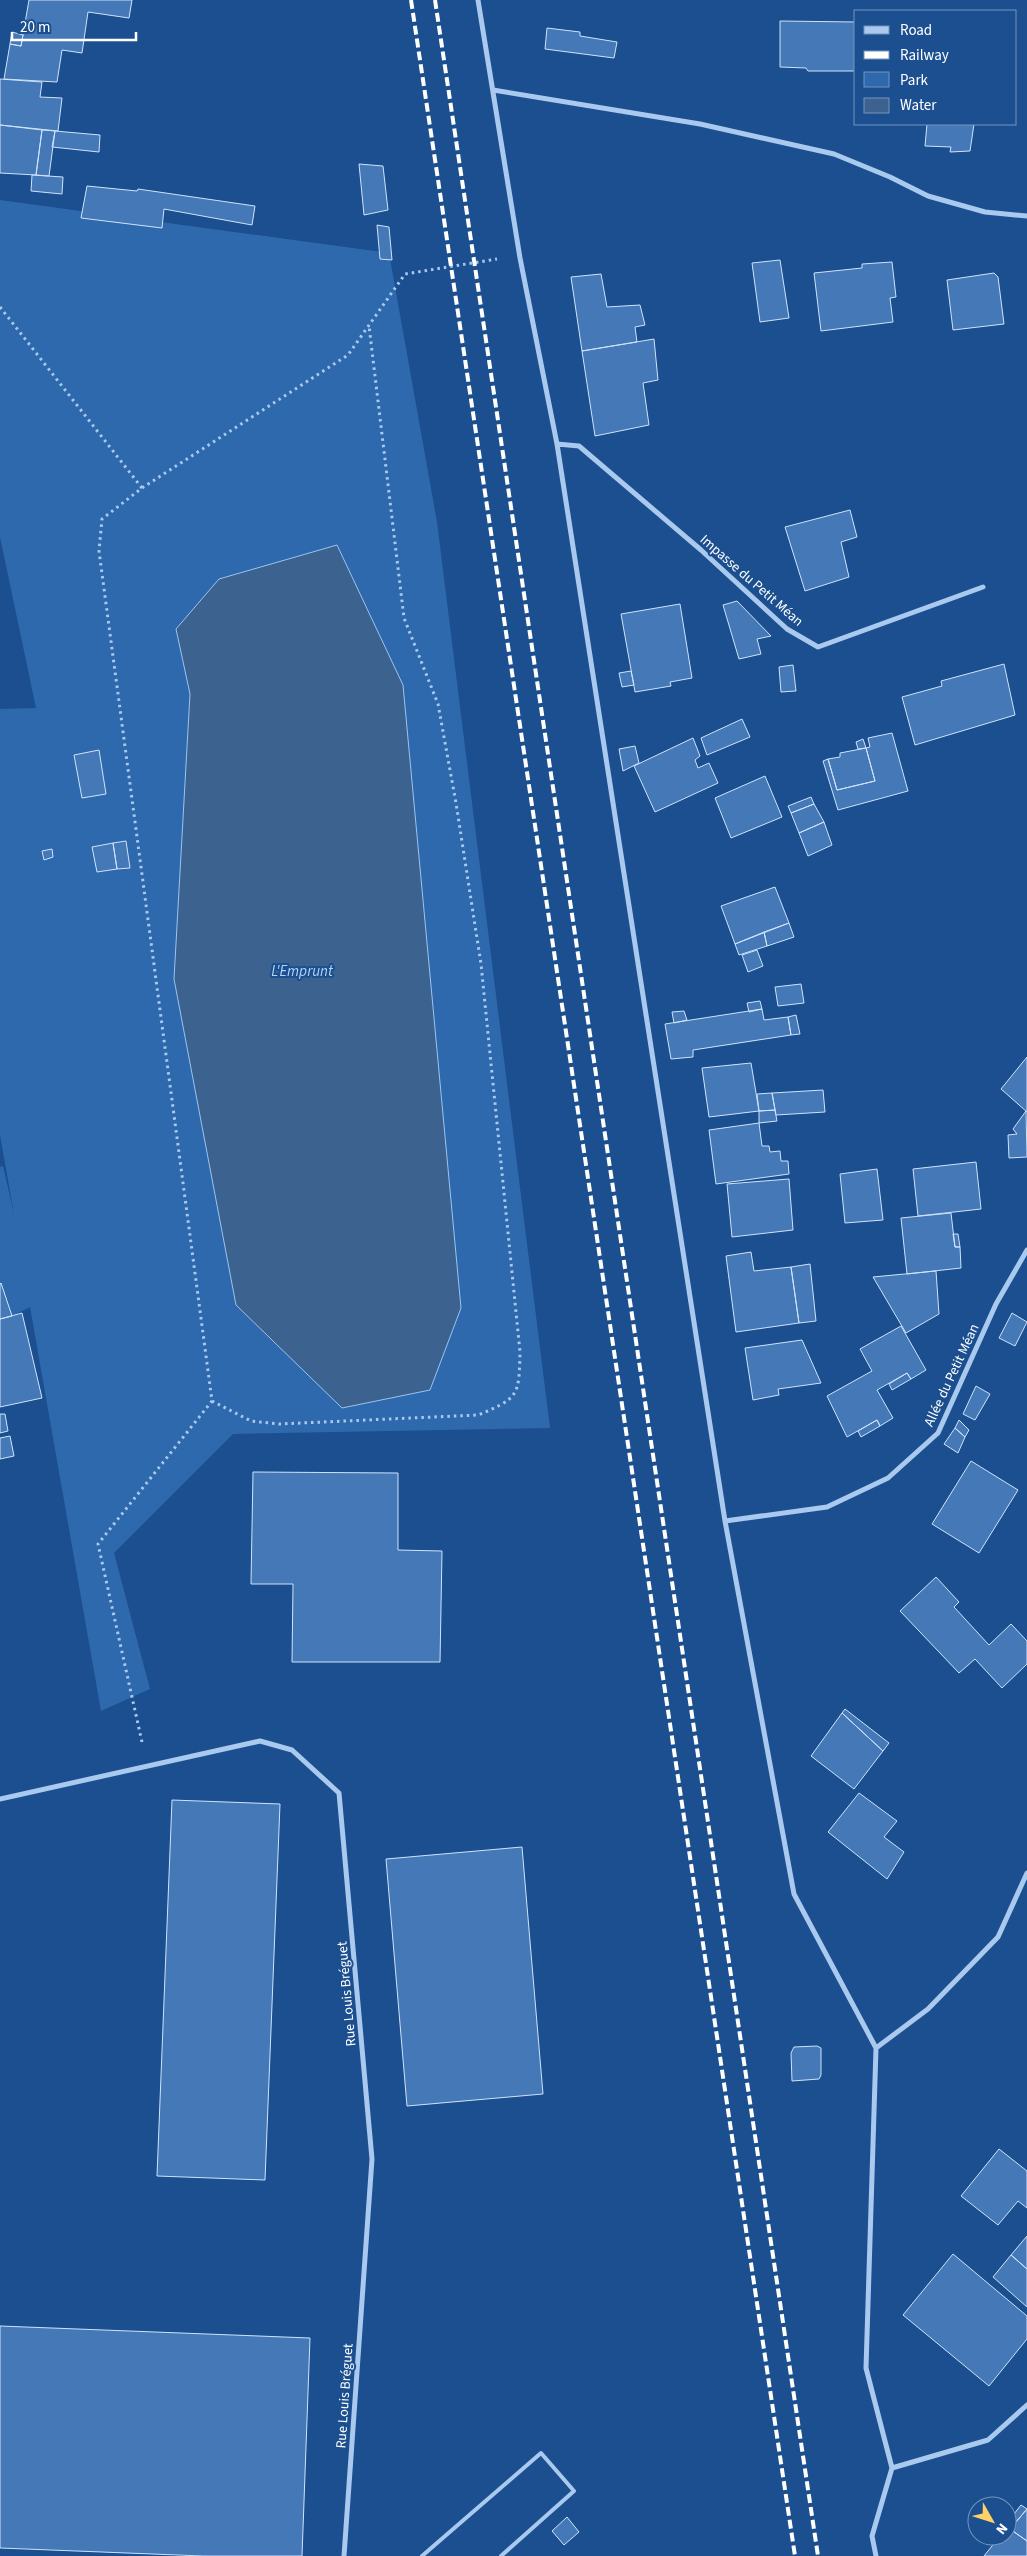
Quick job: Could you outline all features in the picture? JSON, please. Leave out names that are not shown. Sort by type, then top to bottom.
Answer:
[{"type":"street","points":[[478,0],[520,258],[557,444],[725,1521],[794,1894],[876,2048],[866,2368],[892,2468],[872,2536],[876,2556]]},
{"type":"street","points":[[493,90],[700,124],[834,154],[890,176],[928,196],[985,212],[1027,216]]},
{"type":"street","name":"Impasse du Petit Méan","points":[[557,444],[579,446],[701,550],[787,629],[818,647],[983,587]]},
{"type":"street","name":"Allée du Petit Méan","points":[[725,1521],[827,1507],[888,1478],[931,1440],[938,1433],[996,1304],[1027,1250]]},
{"type":"street","name":"Rue Louis Bréguet","points":[[0,1798],[260,1741],[292,1750],[339,1793],[372,2159],[344,2556]]},
{"type":"street","points":[[876,2048],[928,2009],[998,1937],[1027,1873]]},
{"type":"street","points":[[892,2468],[988,2440],[1027,2405]]},
{"type":"lane","points":[[422,2556],[541,2453],[574,2491],[501,2556]]},
{"type":"path","points":[[148,1766],[98,1544],[212,1401],[99,551],[102,518],[142,488],[348,355],[405,274],[520,258]]},
{"type":"path","points":[[0,307],[142,488]]},
{"type":"path","points":[[212,1401],[251,1420],[279,1424],[478,1415],[507,1403],[519,1385],[520,1352],[481,964],[456,803],[438,704],[404,618],[369,325]]},
{"type":"green space","points":[[0,200],[389,253],[437,522],[550,1428],[233,1434],[114,1553],[150,1689],[101,1711],[30,1307],[12,1316],[0,1284],[0,1167],[3,1166],[14,1214],[0,1135],[0,709],[36,708],[0,537]]},
{"type":"water","name":"L'Emprunt","points":[[337,545],[403,685],[461,1308],[430,1390],[342,1408],[236,1305],[174,979],[190,694],[176,629],[219,579]]},
{"type":"building","points":[[29,0],[132,0],[129,18],[88,12],[82,53],[62,50],[57,82],[4,79],[10,44],[21,46]]},
{"type":"building","points":[[780,21],[854,22],[854,71],[808,71],[806,68],[780,67]]},
{"type":"building","points":[[547,28],[580,32],[580,36],[617,42],[614,58],[545,49]]},
{"type":"building","points":[[12,32],[23,35],[21,46],[10,44]]},
{"type":"building","points":[[0,79],[42,82],[40,97],[62,98],[58,131],[0,125]]},
{"type":"building","points":[[0,125],[42,130],[36,175],[0,173]]},
{"type":"building","points":[[927,125],[974,125],[970,151],[950,152],[951,147],[925,146]]},
{"type":"building","points":[[42,130],[55,131],[49,176],[36,175]]},
{"type":"building","points":[[55,131],[100,135],[99,152],[52,147]]},
{"type":"building","points":[[359,164],[383,166],[388,210],[364,215]]},
{"type":"building","points":[[32,175],[63,177],[62,194],[31,191]]},
{"type":"building","points":[[87,186],[137,191],[138,189],[255,206],[252,225],[164,209],[162,228],[81,218]]},
{"type":"building","points":[[377,225],[389,227],[392,260],[380,259]]},
{"type":"building","points":[[780,260],[789,318],[760,322],[752,263]]},
{"type":"building","points":[[892,262],[896,297],[890,298],[893,322],[821,331],[814,273],[862,268],[862,264]]},
{"type":"building","points":[[994,273],[998,277],[1004,324],[953,330],[947,280]]},
{"type":"building","points":[[601,274],[607,307],[640,305],[645,325],[635,327],[637,342],[582,351],[571,277]]},
{"type":"building","points":[[654,339],[658,380],[643,383],[649,425],[595,436],[582,351]]},
{"type":"building","points":[[850,510],[857,537],[841,542],[849,577],[805,591],[785,527]]},
{"type":"building","points":[[737,601],[771,636],[757,639],[761,654],[739,659],[723,605]]},
{"type":"building","points":[[680,604],[692,678],[670,682],[671,686],[635,692],[621,614]]},
{"type":"building","points":[[1004,664],[1015,715],[915,745],[902,697],[942,686],[941,681]]},
{"type":"building","points":[[793,665],[796,691],[781,692],[779,667]]},
{"type":"building","points":[[631,671],[634,685],[622,687],[619,673]]},
{"type":"building","points":[[742,719],[750,737],[707,755],[701,738]]},
{"type":"building","points":[[892,733],[908,791],[838,810],[823,761],[828,759],[837,790],[875,781],[866,748],[870,747],[868,738]]},
{"type":"building","points":[[693,738],[700,756],[695,760],[698,768],[709,763],[718,783],[655,812],[634,766]]},
{"type":"building","points":[[863,739],[866,748],[858,749],[856,742]]},
{"type":"building","points":[[635,746],[639,763],[623,771],[619,749]]},
{"type":"building","points":[[866,748],[875,781],[837,790],[828,759],[840,757],[840,753]]},
{"type":"building","points":[[99,750],[106,794],[82,798],[74,755]]},
{"type":"building","points":[[765,776],[782,817],[731,838],[715,798]]},
{"type":"building","points":[[811,797],[814,804],[791,813],[788,806]]},
{"type":"building","points":[[814,804],[824,822],[799,833],[791,813]]},
{"type":"building","points":[[824,822],[832,845],[808,856],[799,833]]},
{"type":"building","points":[[126,841],[130,868],[117,869],[113,843]]},
{"type":"building","points":[[113,843],[117,869],[97,872],[92,847]]},
{"type":"building","points":[[52,849],[53,857],[44,860],[42,851]]},
{"type":"building","points":[[775,887],[789,923],[735,944],[721,906]]},
{"type":"building","points":[[789,923],[794,937],[767,946],[764,932]]},
{"type":"building","points":[[764,932],[767,946],[739,955],[735,944]]},
{"type":"building","points":[[757,950],[763,966],[748,972],[742,955]]},
{"type":"building","points":[[801,984],[804,1003],[778,1006],[775,987]]},
{"type":"building","points":[[760,1001],[762,1009],[749,1012],[747,1003]]},
{"type":"building","points":[[762,1009],[764,1020],[788,1017],[791,1035],[693,1050],[693,1057],[671,1059],[665,1024]]},
{"type":"building","points":[[684,1011],[687,1020],[674,1023],[672,1012]]},
{"type":"building","points":[[796,1015],[800,1034],[791,1035],[788,1017]]},
{"type":"building","points":[[1027,1057],[1027,1112],[1001,1089]]},
{"type":"building","points":[[751,1063],[759,1111],[709,1117],[702,1068]]},
{"type":"building","points":[[823,1090],[825,1112],[776,1115],[772,1093]]},
{"type":"building","points":[[772,1093],[775,1110],[759,1111],[757,1094]]},
{"type":"building","points":[[775,1110],[777,1121],[759,1123],[759,1111]]},
{"type":"building","points":[[1026,1111],[1027,1157],[1009,1158],[1008,1135],[1017,1134],[1013,1129]]},
{"type":"building","points":[[759,1123],[762,1146],[769,1146],[770,1152],[780,1151],[781,1161],[788,1161],[789,1174],[716,1184],[709,1130]]},
{"type":"building","points":[[976,1162],[981,1209],[918,1216],[913,1169]]},
{"type":"building","points":[[877,1169],[883,1220],[845,1223],[840,1174]]},
{"type":"building","points":[[789,1179],[793,1230],[732,1237],[727,1184]]},
{"type":"building","points":[[951,1213],[955,1247],[960,1247],[961,1268],[907,1274],[901,1218]]},
{"type":"building","points":[[953,1234],[958,1234],[960,1247],[955,1247]]},
{"type":"building","points":[[751,1252],[754,1271],[791,1267],[799,1323],[736,1332],[726,1256]]},
{"type":"building","points":[[810,1264],[816,1321],[799,1323],[791,1267]]},
{"type":"building","points":[[936,1271],[939,1314],[906,1333],[873,1277]]},
{"type":"building","points":[[0,1284],[12,1316],[0,1319]]},
{"type":"building","points":[[22,1313],[42,1398],[0,1407],[0,1319]]},
{"type":"building","points":[[1012,1313],[1027,1322],[1015,1346],[999,1338]]},
{"type":"building","points":[[901,1326],[926,1370],[911,1379],[907,1373],[877,1390],[893,1418],[880,1426],[877,1420],[847,1437],[827,1396],[872,1371],[860,1349]]},
{"type":"building","points":[[802,1340],[821,1383],[778,1389],[779,1395],[753,1400],[745,1348]]},
{"type":"building","points":[[907,1373],[911,1379],[892,1390],[889,1384]]},
{"type":"building","points":[[976,1386],[990,1394],[975,1420],[963,1414]]},
{"type":"building","points":[[0,1414],[5,1414],[8,1431],[0,1433]]},
{"type":"building","points":[[877,1420],[880,1426],[861,1437],[858,1431]]},
{"type":"building","points":[[959,1420],[969,1430],[965,1437],[955,1428]]},
{"type":"building","points":[[955,1428],[965,1437],[958,1453],[944,1444]]},
{"type":"building","points":[[10,1436],[14,1456],[0,1459],[0,1438]]},
{"type":"building","points":[[971,1461],[1018,1490],[979,1553],[932,1524]]},
{"type":"building","points":[[253,1472],[398,1473],[398,1550],[442,1551],[440,1662],[292,1662],[293,1584],[251,1584]]},
{"type":"building","points":[[936,1577],[959,1602],[954,1607],[989,1645],[1011,1624],[1027,1641],[1027,1664],[1002,1688],[975,1659],[959,1673],[900,1611]]},
{"type":"building","points":[[845,1709],[889,1743],[883,1751],[842,1713]]},
{"type":"building","points":[[842,1713],[883,1751],[854,1789],[811,1756]]},
{"type":"building","points":[[859,1793],[897,1821],[884,1837],[904,1852],[887,1879],[828,1832]]},
{"type":"building","points":[[172,1800],[280,1804],[265,2180],[157,2176]]},
{"type":"building","points":[[522,1847],[543,2094],[407,2106],[386,1859]]},
{"type":"building","points":[[817,2046],[821,2048],[821,2075],[819,2079],[792,2081],[791,2053],[794,2047]]},
{"type":"building","points":[[999,2149],[1027,2171],[1027,2208],[1018,2201],[998,2225],[961,2196]]},
{"type":"building","points":[[1027,2236],[1027,2269],[1011,2255]]},
{"type":"building","points":[[953,2254],[1027,2316],[1027,2339],[989,2386],[903,2315]]},
{"type":"building","points":[[1011,2255],[1027,2269],[1027,2307],[993,2277]]},
{"type":"building","points":[[0,2326],[310,2338],[302,2556],[203,2556],[0,2548]]},
{"type":"building","points":[[1021,2505],[1027,2509],[1017,2521],[1017,2510]]},
{"type":"building","points":[[1027,2509],[1027,2541],[1017,2534],[1017,2521]]},
{"type":"building","points":[[567,2517],[579,2532],[564,2545],[552,2531]]},
{"type":"building","points":[[1017,2534],[1027,2541],[1027,2556],[984,2556],[992,2546],[1017,2546]]},
{"type":"railway","points":[[411,0],[795,2556]]},
{"type":"railway","points":[[435,0],[818,2556]]}]
